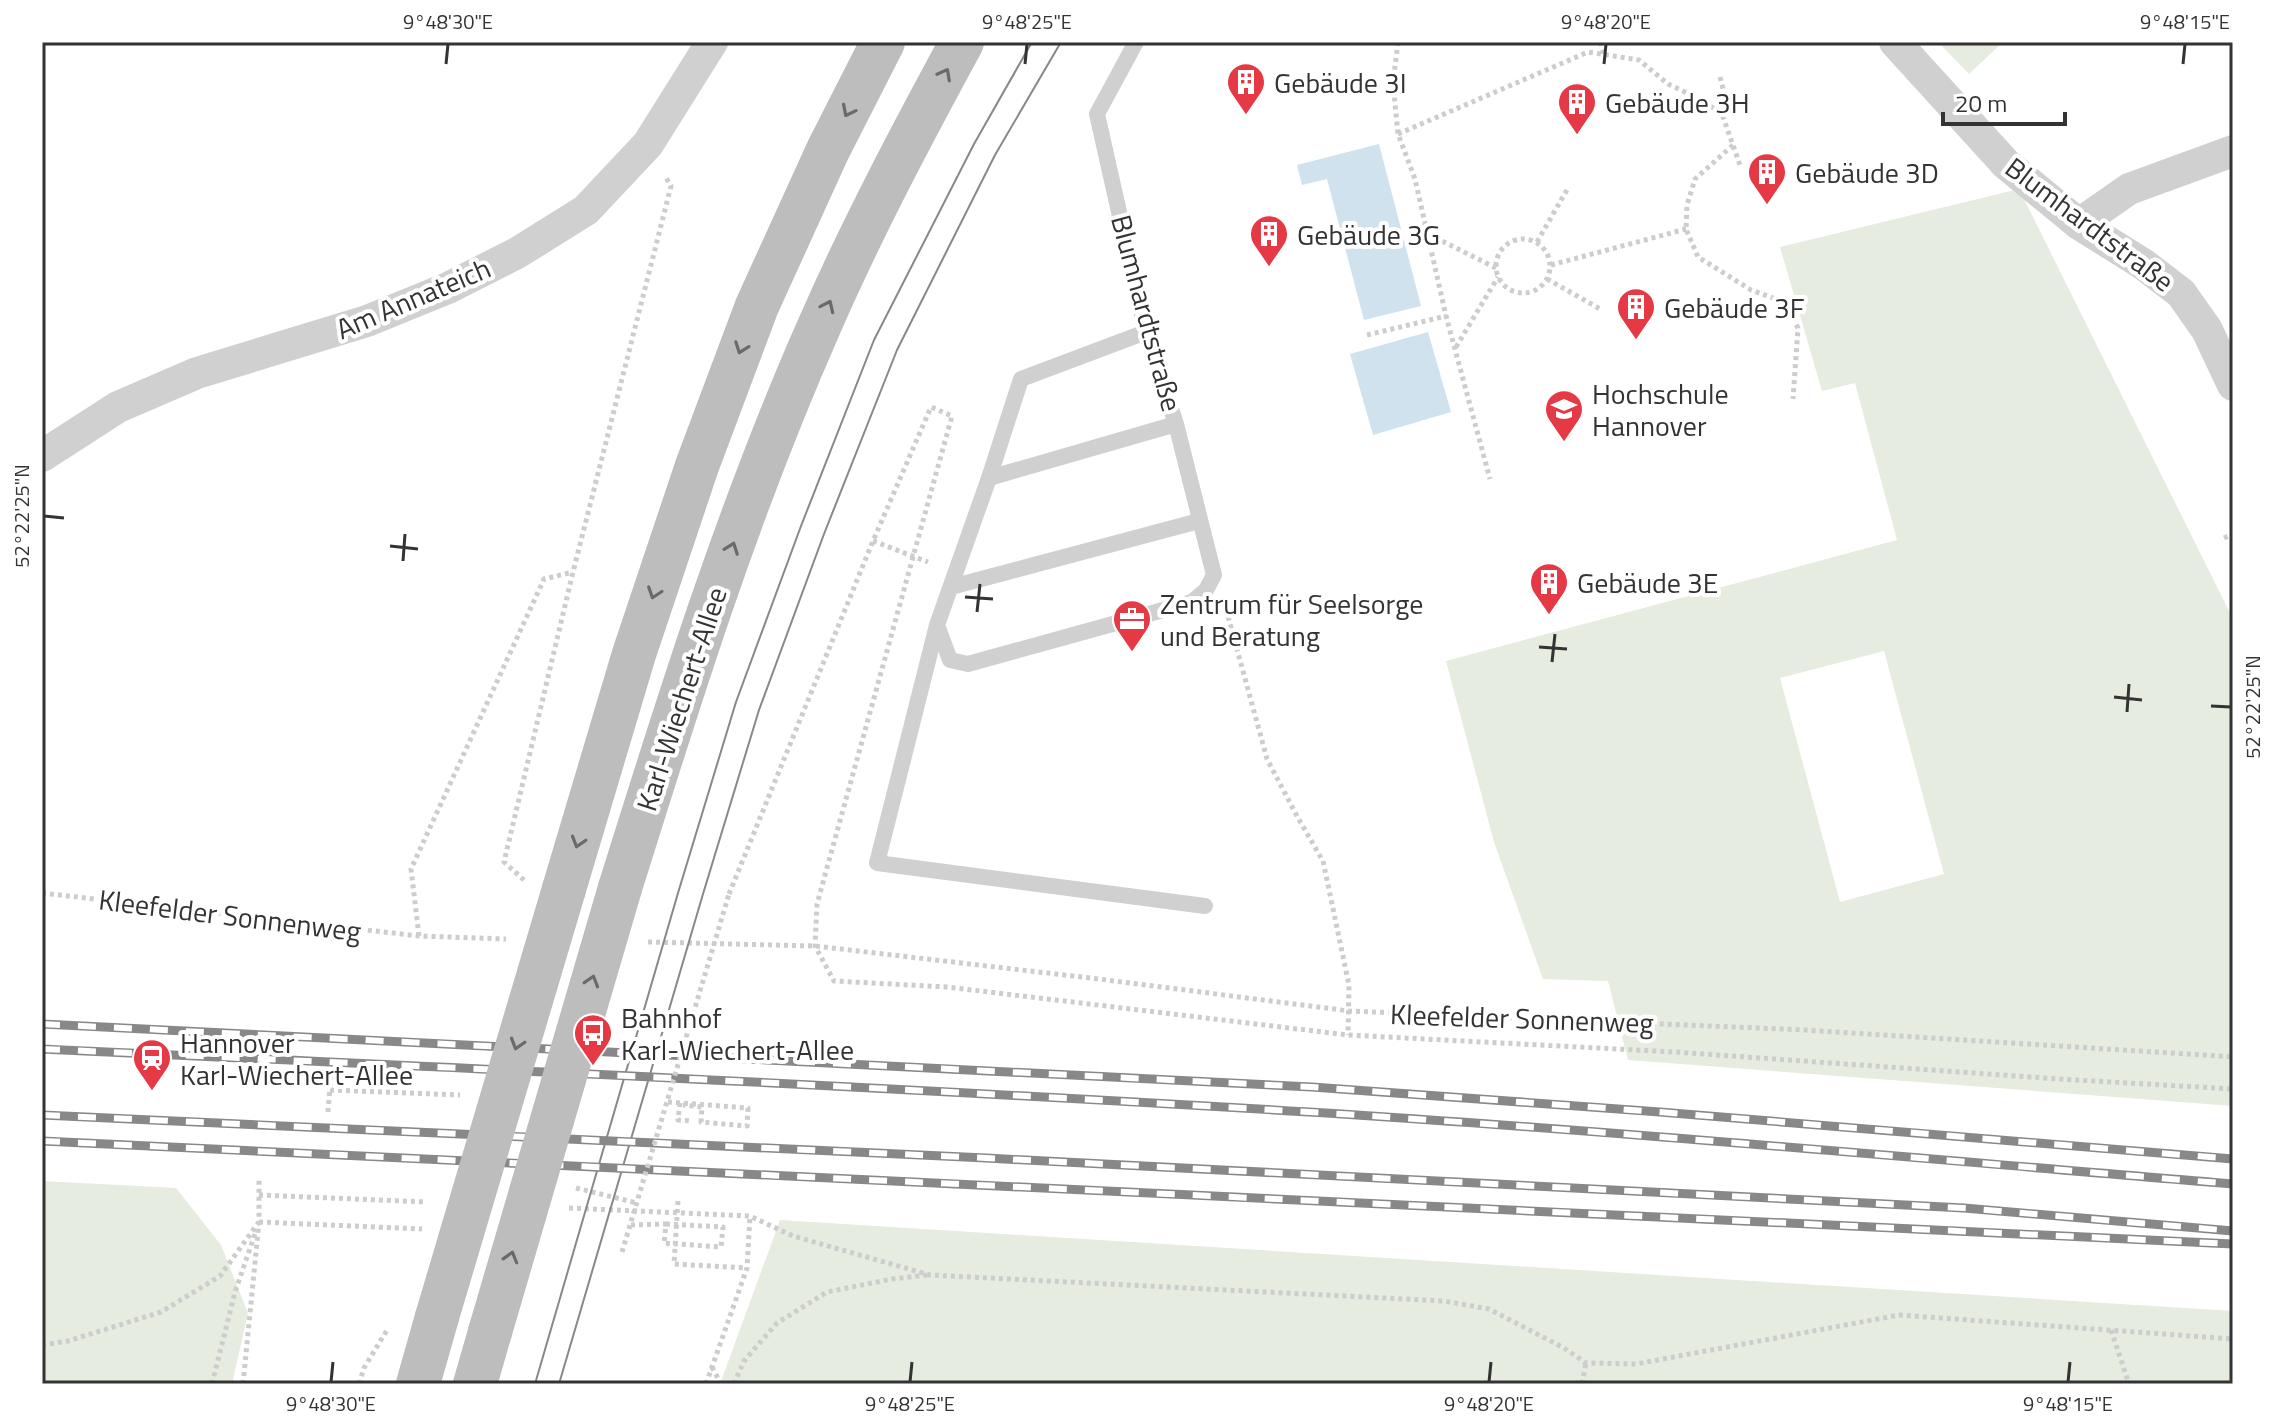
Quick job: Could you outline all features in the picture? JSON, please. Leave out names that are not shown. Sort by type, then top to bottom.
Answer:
[{"type":"main road","name":"Karl-Wiechert-Allee","points":[[418,1384],[546,886],[634,654],[697,466],[757,306],[828,150],[883,42]]},
{"type":"main road","name":"Karl-Wiechert-Allee","points":[[475,1384],[620,888],[688,668],[754,487],[812,344],[888,180],[962,42]]},
{"type":"street","name":"Am Annateich","points":[[42,456],[118,407],[197,373],[367,321],[448,288],[517,253],[586,210],[648,144],[712,42]]},
{"type":"street","name":"Blumhardtstraße","points":[[1895,42],[2006,164],[2079,224],[2143,264],[2181,293],[2207,330],[2233,385]]},
{"type":"street","points":[[2079,224],[2129,189],[2233,151]]},
{"type":"lane","name":"Blumhardtstraße","points":[[1136,42],[1097,114],[1146,332],[1176,424],[1214,575],[1206,590]]},
{"type":"lane","points":[[1146,332],[1021,379],[937,625],[877,863],[1205,906]]},
{"type":"lane","points":[[989,478],[1176,424]]},
{"type":"lane","points":[[951,587],[1199,521]]},
{"type":"lane","points":[[937,625],[950,660],[968,664],[1192,602],[1206,590]]},
{"type":"path","points":[[1398,42],[1393,83],[1398,134],[1415,179],[1446,316],[1490,479]]},
{"type":"path","points":[[1600,42],[1604,54]]},
{"type":"path","points":[[1398,134],[1588,52],[1639,60],[1668,84],[1700,99],[1722,114],[1741,168]]},
{"type":"path","points":[[1720,77],[1728,108],[1722,114]]},
{"type":"path","points":[[546,886],[504,862],[573,572],[671,186],[648,144]]},
{"type":"path","points":[[1733,145],[1695,179],[1687,205],[1686,229],[1698,257],[1751,290],[1784,302],[1798,328],[1793,399]]},
{"type":"path","points":[[1537,242],[1568,188]]},
{"type":"path","points":[[1551,265],[1686,229]]},
{"type":"path","points":[[1428,234],[1497,268]]},
{"type":"path","points":[[1528,238],[1537,242],[1548,254],[1551,265],[1547,279],[1540,287],[1523,293],[1514,292],[1506,287],[1499,276],[1498,254],[1511,242],[1528,238]]},
{"type":"path","points":[[1455,349],[1499,276]]},
{"type":"path","points":[[1547,279],[1602,310]]},
{"type":"path","points":[[1367,335],[1446,316]]},
{"type":"path","points":[[622,1252],[729,894],[931,407],[952,416],[817,904],[815,946],[834,981],[947,987],[1348,1035],[1675,1052],[2233,1089]]},
{"type":"path","points":[[2224,538],[2233,534]]},
{"type":"path","points":[[873,541],[914,557]]},
{"type":"path","name":"Kleefelder Sonnenweg","points":[[42,893],[419,936],[411,869],[544,579],[573,572]]},
{"type":"path","points":[[1206,590],[1224,603],[1267,759],[1323,861],[1349,985],[1348,1035]]},
{"type":"path","name":"Kleefelder Sonnenweg","points":[[815,946],[1349,1011],[1805,1030],[2233,1057]]},
{"type":"path","points":[[328,1112],[331,1074]]},
{"type":"path","points":[[330,1090],[465,1096]]},
{"type":"path","points":[[668,1102],[681,1104],[702,1107],[701,1122],[747,1126],[748,1108],[681,1104]]},
{"type":"path","points":[[681,1104],[678,1120],[692,1121]]},
{"type":"path","points":[[243,1384],[259,1222],[259,1178]]},
{"type":"path","points":[[563,1186],[637,1203]]},
{"type":"path","points":[[678,1201],[674,1264],[747,1268]]},
{"type":"path","points":[[678,1212],[750,1216],[793,1236],[930,1275]]},
{"type":"path","points":[[706,1384],[747,1268],[750,1216]]},
{"type":"path","points":[[259,1222],[425,1229]]},
{"type":"path","points":[[42,1345],[68,1341],[161,1312],[220,1276],[259,1222]]},
{"type":"path","points":[[212,1384],[235,1292],[259,1222]]},
{"type":"path","points":[[631,1225],[666,1224],[723,1227],[721,1247],[664,1243],[666,1224]]},
{"type":"path","points":[[734,1384],[744,1361],[777,1323],[827,1292],[930,1275],[1444,1301],[1489,1309],[1564,1348],[1586,1363],[1636,1364],[1899,1315],[2233,1339]]},
{"type":"path","points":[[359,1384],[364,1368],[391,1324]]},
{"type":"path","points":[[2111,1330],[2129,1384]]},
{"type":"path","points":[[1582,1384],[1586,1363]]},
{"type":"path","points":[[712,1366],[721,1384]]},
{"type":"shaded area","points":[[1938,42],[2003,42],[1969,74]]},
{"type":"shaded area","points":[[2019,189],[2233,619],[2233,1106],[1628,1060],[1608,981],[1543,979],[1494,842],[1446,661],[1897,540],[1855,383],[1822,391],[1780,247]],"holes":[[[1884,651],[1944,874],[1840,902],[1780,678]]]},
{"type":"shaded area","points":[[42,1181],[176,1188],[221,1245],[248,1313],[232,1384],[42,1384]]},
{"type":"shaded area","points":[[780,1220],[2233,1311],[2233,1384],[720,1384]]},
{"type":"water","points":[[1379,144],[1421,306],[1364,320],[1327,179],[1302,185],[1297,165]]},
{"type":"water","points":[[1428,332],[1451,412],[1373,435],[1350,354]]},
{"type":"tram line","points":[[535,1384],[736,702],[801,526],[874,340],[974,144],[1032,42]]},
{"type":"tram line","points":[[559,1384],[759,710],[824,534],[897,350],[995,155],[1061,42]]},
{"type":"railway","points":[[42,1024],[1312,1087],[2233,1159]]},
{"type":"railway","points":[[42,1049],[1309,1112],[2233,1184]]},
{"type":"railway","points":[[42,1115],[986,1158],[1964,1208],[2233,1231]]},
{"type":"railway","points":[[42,1141],[2233,1244]]},
{"type":"place","name":"Gebäude 3I","points":[[1246,116]]},
{"type":"place","name":"Gebäude 3H","points":[[1577,136]]},
{"type":"place","name":"Gebäude 3D","points":[[1767,206]]},
{"type":"place","name":"Gebäude 3G","points":[[1269,268]]},
{"type":"place","name":"Gebäude 3F","points":[[1636,341]]},
{"type":"place","name":"Hochschule Hannover","points":[[1564,443]]},
{"type":"place","name":"Gebäude 3E","points":[[1549,616]]},
{"type":"place","name":"Zentrum für Seelsorge und Beratung","points":[[1132,653]]},
{"type":"place","name":"Bahnhof Karl-Wiechert-Allee","points":[[593,1067]]},
{"type":"place","name":"Hannover Karl-Wiechert-Allee","points":[[152,1092]]}]
